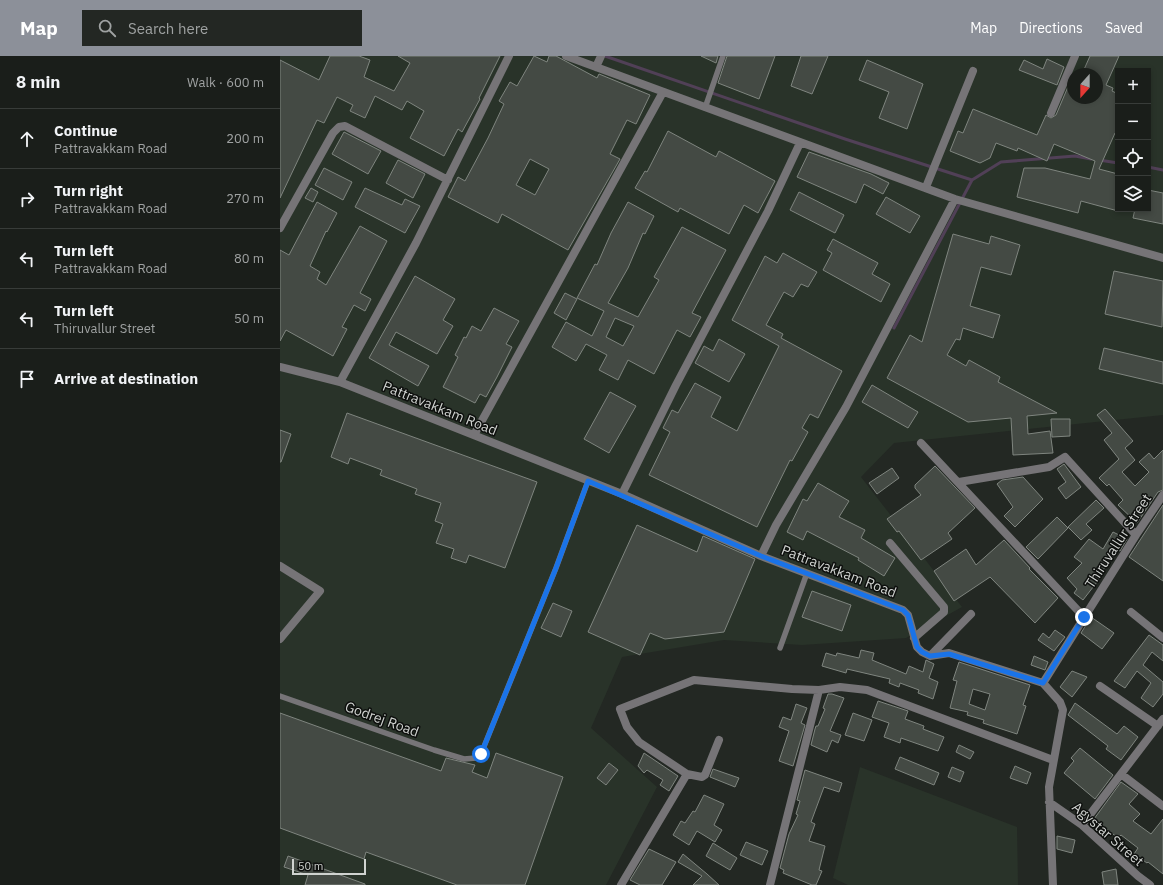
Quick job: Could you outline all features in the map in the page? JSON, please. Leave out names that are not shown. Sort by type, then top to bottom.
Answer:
[{"type":"street","points":[[340,382],[448,180],[509,56]]},
{"type":"street","points":[[566,56],[800,143],[926,187],[955,199],[1163,258]]},
{"type":"street","points":[[1051,112],[1075,56]]},
{"type":"street","points":[[596,67],[600,57]]},
{"type":"street","points":[[926,187],[973,72]]},
{"type":"street","points":[[474,435],[663,92]]},
{"type":"street","points":[[280,228],[333,133],[339,127],[345,126],[448,180]]},
{"type":"street","points":[[622,494],[676,385],[768,211],[800,143]]},
{"type":"street","points":[[761,556],[776,525],[846,407],[955,199]]},
{"type":"street","name":"Pattravakkam Road","points":[[280,367],[340,382],[622,494],[761,556],[903,610],[908,615],[917,647],[922,652],[930,656]]},
{"type":"street","points":[[921,443],[1084,617]]},
{"type":"street","points":[[959,482],[1049,467],[1065,457],[1136,535]]},
{"type":"street","name":"Thiruvallur Street","points":[[1043,683],[1136,535],[1163,495]]},
{"type":"street","points":[[890,543],[944,607],[944,612],[914,638]]},
{"type":"street","points":[[280,566],[320,591],[280,639]]},
{"type":"street","points":[[1131,612],[1163,638]]},
{"type":"street","points":[[930,656],[971,614]]},
{"type":"street","points":[[930,656],[949,654],[1043,683],[1060,702],[1063,710],[1049,787],[1053,885]]},
{"type":"street","points":[[719,740],[705,775],[687,774],[639,742],[627,727],[620,709],[694,680],[819,690],[840,687],[867,690],[1053,760]]},
{"type":"street","points":[[1082,825],[1160,723],[1100,686]]},
{"type":"street","points":[[770,885],[819,690]]},
{"type":"street","points":[[621,885],[687,774]]},
{"type":"street","points":[[1121,774],[1163,806]]},
{"type":"street","name":"Agystar Street","points":[[1049,802],[1082,825],[1150,885]]},
{"type":"lane","points":[[705,108],[723,56]]},
{"type":"lane","name":"Godrej Road","points":[[280,696],[434,750],[464,759],[476,758],[481,754],[556,568],[588,481]]},
{"type":"lane","points":[[780,648],[807,574]]},
{"type":"shaded area","points":[[280,56],[1163,56],[1163,415],[894,443],[861,477],[962,607],[906,638],[802,645],[724,640],[622,657],[591,728],[657,787],[606,885],[280,885]]},
{"type":"shaded area","points":[[860,767],[1017,827],[1018,885],[848,885],[833,878]]},
{"type":"building","points":[[330,56],[359,56],[370,60],[364,77],[394,91],[410,63],[398,56],[500,56],[479,98],[480,99],[462,132],[458,129],[444,156],[410,138],[424,111],[407,101],[402,110],[375,96],[365,118],[350,111],[353,105],[337,97],[324,123],[317,120],[280,198],[280,60],[319,80]]},
{"type":"building","points":[[534,56],[547,62],[549,56],[556,56],[597,78],[599,74],[650,95],[636,124],[627,120],[610,154],[620,159],[568,250],[502,214],[498,223],[448,197],[458,177],[465,181],[504,104],[499,101],[510,82],[517,86]],"holes":[[[530,159],[549,169],[535,195],[516,185]]]},
{"type":"building","points":[[701,56],[718,56],[716,63]]},
{"type":"building","points":[[727,56],[775,56],[759,99],[718,83]]},
{"type":"building","points":[[801,56],[828,56],[812,94],[791,86]]},
{"type":"building","points":[[1090,56],[1119,56],[1106,85],[1113,88],[1112,91],[1115,92],[1115,133],[1099,169],[1115,173],[1115,210],[1081,201],[1078,213],[1017,197],[1024,168],[1045,168],[1090,179],[1095,161],[1054,144],[1047,161],[1018,148],[1017,151],[996,143],[990,158],[980,163],[950,151],[958,131],[963,133],[973,109],[1037,135],[1046,115],[1051,118],[1056,115],[1067,89],[1067,104],[1103,104],[1103,68],[1085,68]]},
{"type":"building","points":[[1047,59],[1064,67],[1057,85],[1019,70],[1024,60],[1043,69]]},
{"type":"building","points":[[867,60],[923,84],[907,129],[879,118],[889,92],[859,80]]},
{"type":"building","points":[[668,131],[716,157],[719,151],[775,181],[758,213],[744,205],[729,234],[680,208],[678,212],[635,188],[645,171],[647,172]]},
{"type":"building","points":[[344,132],[381,151],[368,174],[332,154]]},
{"type":"building","points":[[809,152],[871,174],[889,183],[883,194],[864,184],[856,203],[797,177]]},
{"type":"building","points":[[398,160],[425,174],[413,198],[386,183]]},
{"type":"building","points":[[324,168],[352,182],[343,200],[315,185]]},
{"type":"building","points":[[311,188],[318,192],[313,202],[305,198]]},
{"type":"building","points":[[365,188],[402,205],[405,199],[420,206],[405,233],[355,207]]},
{"type":"building","points":[[1151,191],[1163,193],[1163,224],[1133,218],[1134,212],[1151,212]]},
{"type":"building","points":[[799,192],[844,215],[835,233],[790,210]]},
{"type":"building","points":[[886,197],[920,216],[910,233],[876,214]]},
{"type":"building","points":[[317,202],[337,213],[327,232],[326,231],[310,266],[320,272],[317,279],[326,285],[360,226],[387,241],[360,293],[371,299],[365,311],[354,305],[342,327],[347,329],[333,356],[286,330],[280,341],[280,250],[289,255]]},
{"type":"building","points":[[628,202],[654,216],[645,234],[643,233],[628,268],[608,303],[638,317],[659,280],[654,277],[682,227],[726,250],[692,313],[701,317],[690,337],[677,330],[654,374],[628,360],[618,380],[599,370],[607,355],[586,344],[576,361],[552,347],[566,322],[592,336],[604,311],[577,298],[595,264],[597,265],[611,233]],"holes":[[[615,318],[634,326],[623,346],[606,337]]]},
{"type":"building","points":[[953,234],[989,244],[991,236],[1020,245],[1011,275],[981,267],[970,306],[1000,315],[993,338],[963,328],[960,340],[956,339],[947,355],[966,366],[969,360],[1000,377],[998,382],[1057,413],[1027,416],[1028,434],[1050,431],[1053,453],[1013,455],[1011,418],[968,422],[887,378],[910,335],[922,342]]},
{"type":"building","points":[[833,239],[878,263],[872,274],[890,284],[881,302],[823,270],[832,253],[827,250]]},
{"type":"building","points":[[783,253],[817,272],[808,287],[801,284],[793,297],[784,292],[766,325],[783,334],[781,338],[842,371],[818,418],[810,414],[802,428],[808,432],[792,461],[790,460],[757,527],[649,475],[670,432],[663,428],[672,410],[678,413],[695,383],[721,397],[711,417],[737,431],[779,346],[732,320],[765,256],[777,263]]},
{"type":"building","points":[[1114,271],[1163,281],[1162,327],[1105,314]]},
{"type":"building","points":[[415,276],[455,299],[443,320],[453,326],[437,354],[396,332],[389,345],[429,366],[418,386],[369,358]]},
{"type":"building","points":[[565,293],[577,299],[566,320],[554,313]]},
{"type":"building","points":[[494,308],[519,321],[506,344],[512,347],[497,377],[486,397],[480,394],[475,403],[443,387],[458,357],[455,355],[464,337],[466,338],[472,326],[481,331]]},
{"type":"building","points":[[719,339],[745,354],[729,382],[695,363],[704,346],[713,351]]},
{"type":"building","points":[[1104,348],[1163,362],[1163,384],[1099,369]]},
{"type":"building","points":[[872,385],[918,412],[908,428],[862,402]]},
{"type":"building","points":[[610,392],[636,406],[609,453],[584,439]]},
{"type":"building","points":[[1105,409],[1133,441],[1125,448],[1135,460],[1122,472],[1135,486],[1149,472],[1139,462],[1149,453],[1154,459],[1163,450],[1163,490],[1158,492],[1137,523],[1118,505],[1123,500],[1109,484],[1107,486],[1099,478],[1119,459],[1104,440],[1112,433],[1097,415]]},
{"type":"building","points":[[347,413],[537,482],[505,568],[469,555],[466,563],[451,558],[454,549],[436,543],[443,524],[435,521],[441,503],[415,494],[417,489],[380,475],[382,470],[350,458],[348,464],[331,457]]},
{"type":"building","points":[[1051,419],[1070,419],[1070,436],[1052,437]]},
{"type":"building","points":[[280,430],[291,434],[281,462],[280,462]]},
{"type":"building","points":[[1064,464],[1081,487],[1066,499],[1058,488],[1066,482],[1057,469]]},
{"type":"building","points":[[935,466],[975,508],[948,533],[952,539],[921,560],[899,531],[897,532],[887,519],[921,495],[915,488],[915,485]]},
{"type":"building","points":[[892,468],[899,478],[877,494],[869,483]]},
{"type":"building","points":[[1023,477],[1043,499],[1015,527],[1004,516],[1013,507],[997,484],[1002,480]]},
{"type":"building","points":[[818,483],[849,501],[839,517],[865,530],[861,538],[895,558],[884,576],[858,560],[859,558],[807,531],[803,540],[787,532],[803,499],[807,501]]},
{"type":"building","points":[[1096,500],[1104,508],[1086,524],[1092,530],[1081,540],[1068,527]]},
{"type":"building","points":[[1163,505],[1163,581],[1129,557]]},
{"type":"building","points":[[1057,517],[1068,528],[1038,559],[1026,547]]},
{"type":"building","points":[[637,525],[697,552],[703,536],[755,559],[724,632],[665,639],[650,633],[640,655],[588,632]]},
{"type":"building","points":[[1113,532],[1127,539],[1120,551],[1118,550],[1106,565],[1097,582],[1083,600],[1074,593],[1077,589],[1067,578],[1082,563],[1074,557],[1089,539],[1103,549]]},
{"type":"building","points":[[1004,540],[1030,568],[1029,569],[1058,598],[1035,623],[990,577],[954,601],[934,571],[966,549],[976,565]]},
{"type":"building","points":[[812,591],[851,605],[842,631],[802,617]]},
{"type":"building","points":[[553,603],[572,611],[561,637],[541,628]]},
{"type":"building","points":[[1091,617],[1114,633],[1102,649],[1081,633]]},
{"type":"building","points":[[1055,630],[1065,637],[1054,651],[1038,640],[1043,633],[1049,638]]},
{"type":"building","points":[[1149,635],[1163,645],[1163,661],[1152,652],[1143,665],[1163,682],[1163,694],[1153,707],[1141,698],[1151,683],[1137,671],[1125,688],[1114,681]]},
{"type":"building","points":[[861,650],[874,653],[872,660],[906,674],[909,666],[923,672],[926,660],[934,664],[929,678],[938,682],[933,699],[918,693],[919,690],[900,683],[899,687],[889,683],[890,679],[847,669],[846,673],[822,666],[826,653],[836,656],[837,653],[859,658]]},
{"type":"building","points":[[1034,656],[1048,662],[1045,670],[1031,665]]},
{"type":"building","points":[[959,662],[1030,685],[1023,705],[1026,706],[1017,734],[983,723],[984,720],[967,715],[968,712],[950,708],[957,681],[953,680]],"holes":[[[973,689],[990,694],[985,710],[969,704]]]},
{"type":"building","points":[[1072,671],[1087,677],[1072,697],[1060,687]]},
{"type":"building","points":[[828,694],[844,698],[830,731],[841,735],[838,743],[832,740],[827,752],[811,745],[816,726],[818,726],[825,709],[823,708]]},
{"type":"building","points":[[878,701],[908,711],[905,719],[924,726],[923,729],[944,737],[938,751],[901,738],[900,743],[884,737],[889,723],[872,717]]},
{"type":"building","points":[[1075,703],[1117,734],[1124,726],[1138,737],[1121,760],[1106,749],[1108,746],[1068,715]]},
{"type":"building","points":[[796,704],[807,708],[801,723],[805,725],[793,766],[779,761],[789,731],[779,727],[783,717],[791,720]]},
{"type":"building","points":[[280,713],[441,771],[446,758],[475,765],[472,772],[487,778],[496,753],[563,777],[525,885],[457,885],[366,852],[364,859],[280,828]]},
{"type":"building","points":[[853,713],[872,720],[864,741],[845,735]]},
{"type":"building","points":[[959,745],[974,752],[970,759],[956,752]]},
{"type":"building","points":[[1080,748],[1113,775],[1095,799],[1064,773],[1074,761],[1071,758]]},
{"type":"building","points":[[644,753],[678,776],[669,791],[660,785],[663,780],[647,770],[644,773],[638,766]]},
{"type":"building","points":[[900,757],[939,773],[934,785],[895,769]]},
{"type":"building","points":[[609,763],[618,770],[606,785],[597,778]]},
{"type":"building","points":[[1015,766],[1031,773],[1027,784],[1010,778]]},
{"type":"building","points":[[952,767],[964,772],[960,782],[948,777]]},
{"type":"building","points":[[713,769],[739,778],[735,787],[710,777]]},
{"type":"building","points":[[805,770],[842,783],[839,792],[824,787],[811,822],[815,824],[809,841],[825,846],[819,870],[822,871],[816,885],[812,885],[783,873],[784,870],[780,868],[789,834],[798,815],[796,814],[800,801],[797,800]]},
{"type":"building","points":[[1121,782],[1138,794],[1129,804],[1140,814],[1133,821],[1151,834],[1163,819],[1163,874],[1148,862],[1147,863],[1134,854],[1138,848],[1121,835],[1118,838],[1094,819]]},
{"type":"building","points":[[704,795],[724,804],[714,825],[722,830],[715,842],[697,831],[689,845],[673,835],[681,821],[685,823],[693,811],[695,812]]},
{"type":"building","points":[[1057,836],[1075,840],[1072,853],[1057,849]]},
{"type":"building","points":[[746,842],[768,851],[762,865],[740,855]]},
{"type":"building","points":[[713,843],[737,858],[730,870],[706,856]]},
{"type":"building","points":[[649,849],[676,862],[662,885],[640,885],[630,880]]},
{"type":"building","points":[[683,854],[719,885],[693,885],[702,876],[678,862]]},
{"type":"building","points":[[288,856],[365,885],[305,885],[308,875],[284,867]]},
{"type":"building","points":[[1116,869],[1118,885],[1104,885],[1102,872]]},
{"type":"waterway","points":[[605,56],[845,139],[972,180]]},
{"type":"waterway","points":[[894,328],[972,180],[1001,162],[1075,156],[1091,159]]},
{"type":"waterway","points":[[1099,160],[1115,163]]},
{"type":"waterway","points":[[1151,168],[1163,170]]},
{"type":"route","points":[[481,754],[556,568],[588,481],[622,494],[761,556],[903,610],[908,615],[917,647],[922,652],[930,656],[949,654],[1043,683],[1084,617]]}]
